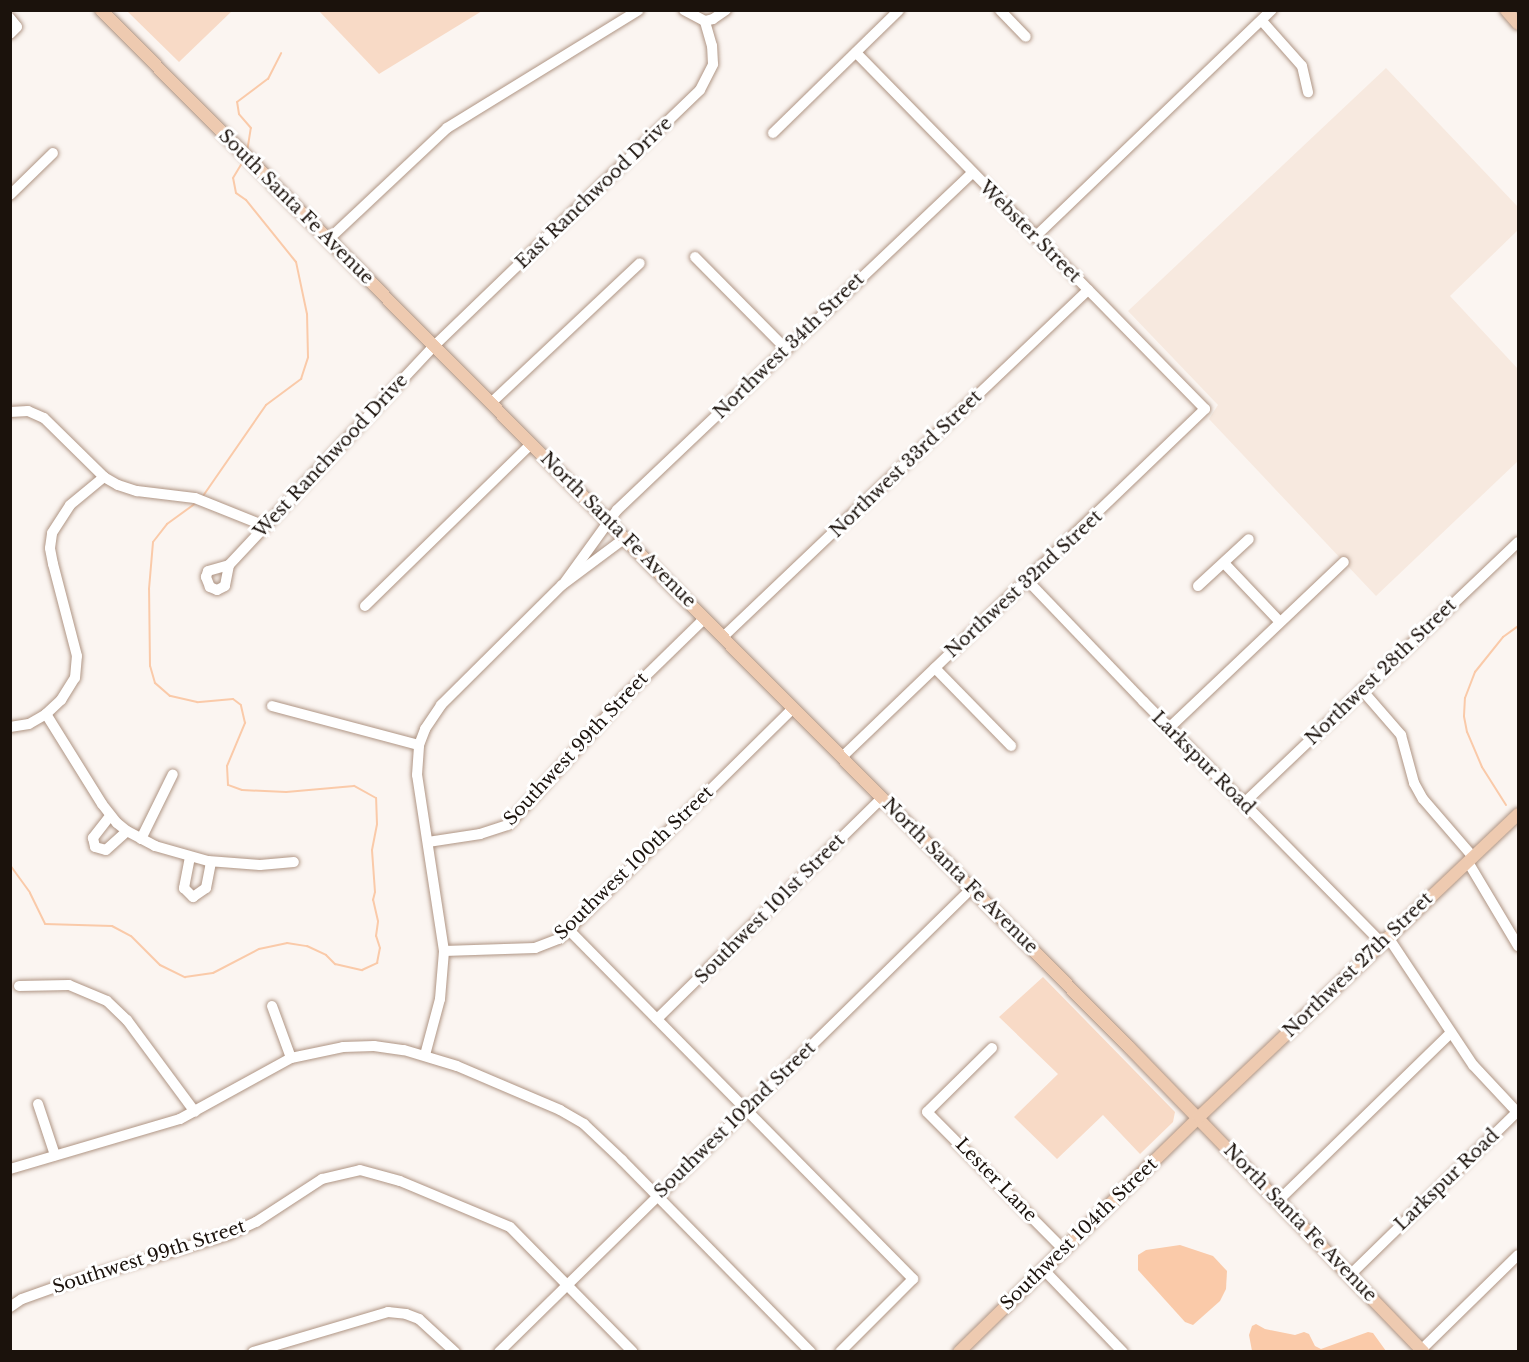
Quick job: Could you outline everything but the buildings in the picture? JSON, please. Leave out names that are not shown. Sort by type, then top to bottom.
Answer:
[{"type":"main road","name":"South Santa Fe Avenue","points":[[101,10],[491,404]]},
{"type":"main road","points":[[1506,10],[1518,24]]},
{"type":"main road","name":"North Santa Fe Avenue","points":[[491,404],[972,888],[1423,1350]]},
{"type":"main road","name":"Northwest 27th Street","points":[[1198,1118],[1518,814]]},
{"type":"main road","name":"Southwest 104th Street","points":[[959,1352],[1198,1118]]},
{"type":"street","points":[[329,239],[447,128],[639,10]]},
{"type":"street","points":[[684,10],[705,21],[713,19],[726,10]]},
{"type":"street","points":[[773,133],[899,10]]},
{"type":"street","points":[[1000,10],[1026,37]]},
{"type":"street","points":[[1035,237],[1272,10]]},
{"type":"street","name":"East Ranchwood Drive","points":[[434,346],[700,90],[713,64],[712,46],[705,21]]},
{"type":"street","points":[[1262,21],[1302,66],[1308,92]]},
{"type":"street","name":"Webster Street","points":[[856,53],[1205,410]]},
{"type":"street","points":[[10,195],[53,153]]},
{"type":"street","name":"Northwest 34th Street","points":[[562,585],[617,510],[972,173]]},
{"type":"street","points":[[695,257],[786,349]]},
{"type":"street","points":[[491,404],[640,263]]},
{"type":"street","name":"Northwest 33rd Street","points":[[723,637],[1088,290]]},
{"type":"street","name":"West Ranchwood Drive","points":[[229,565],[434,346]]},
{"type":"street","name":"Northwest 32nd Street","points":[[842,757],[1205,410]]},
{"type":"street","points":[[10,412],[35,413],[51,423],[104,477],[118,485],[137,491],[179,495],[208,502],[265,526]]},
{"type":"street","points":[[365,606],[531,444]]},
{"type":"street","points":[[10,727],[29,724],[46,714],[71,686],[78,665],[53,564],[50,548],[52,533],[70,505],[104,477]]},
{"type":"street","points":[[425,1055],[440,999],[444,951],[417,776],[419,745],[428,722],[441,705],[562,585],[625,538]]},
{"type":"street","points":[[1198,586],[1249,538]]},
{"type":"street","name":"Northwest 28th Street","points":[[1244,803],[1518,542]]},
{"type":"street","points":[[1169,728],[1344,562]]},
{"type":"street","points":[[1224,563],[1280,622]]},
{"type":"street","name":"Larkspur Road","points":[[1027,580],[1169,728],[1385,940],[1473,1065],[1516,1112],[1350,1275]]},
{"type":"street","name":"Southwest 99th Street","points":[[428,842],[480,834],[508,825],[624,697],[705,618]]},
{"type":"street","points":[[935,668],[1011,746]]},
{"type":"street","points":[[1362,690],[1401,735],[1414,783],[1423,799],[1470,859],[1518,946]]},
{"type":"street","points":[[272,706],[419,745]]},
{"type":"street","name":"Southwest 100th Street","points":[[444,951],[535,948],[552,943],[569,930],[794,708]]},
{"type":"street","points":[[46,714],[110,816],[127,831],[141,839],[190,857],[211,862],[260,865],[294,862]]},
{"type":"street","points":[[141,839],[173,774]]},
{"type":"street","name":"Southwest 101st Street","points":[[657,1019],[882,798]]},
{"type":"street","points":[[110,816],[93,838],[95,847],[106,850],[127,831]]},
{"type":"street","points":[[190,857],[184,888],[193,897],[206,888],[211,862]]},
{"type":"street","name":"Southwest 102nd Street","points":[[499,1352],[972,888]]},
{"type":"street","points":[[569,930],[913,1279],[840,1352]]},
{"type":"street","points":[[19,986],[69,986],[107,1001],[127,1020],[195,1112]]},
{"type":"street","points":[[272,1006],[291,1058]]},
{"type":"street","points":[[1279,1200],[1451,1033]]},
{"type":"street","points":[[10,1169],[150,1129],[195,1112],[261,1072],[291,1058],[359,1046],[390,1048],[425,1055],[568,1114],[602,1140],[811,1352]]},
{"type":"street","name":"Lester Lane","points":[[992,1048],[927,1112],[1063,1249]]},
{"type":"street","points":[[38,1104],[55,1155]]},
{"type":"street","name":"Southwest 99th Street","points":[[10,1307],[22,1299],[67,1283],[230,1234],[256,1222],[322,1179],[352,1170],[389,1177],[503,1223],[517,1233],[633,1352]]},
{"type":"street","points":[[1423,1350],[1518,1255]]},
{"type":"street","points":[[1043,1269],[1123,1352]]},
{"type":"street","points":[[253,1352],[388,1312],[406,1314],[419,1319],[454,1352]]},
{"type":"shaded area","points":[[127,11],[232,11],[179,62]]},
{"type":"shaded area","points":[[319,11],[482,11],[379,74]]},
{"type":"shaded area","points":[[1386,68],[1518,207],[1518,230],[1450,296],[1518,369],[1518,461],[1376,596],[1209,419],[1218,405],[1128,311]]},
{"type":"shaded area","points":[[1043,977],[1175,1112],[1173,1122],[1140,1154],[1103,1115],[1057,1159],[1014,1117],[1058,1074],[999,1017]]},
{"type":"shaded area","points":[[1180,1245],[1213,1256],[1227,1271],[1226,1289],[1220,1301],[1193,1325],[1185,1322],[1138,1270],[1138,1255],[1146,1250]]},
{"type":"shaded area","points":[[1256,1324],[1265,1329],[1295,1335],[1304,1332],[1309,1334],[1315,1346],[1321,1349],[1368,1332],[1373,1333],[1386,1351],[1252,1351],[1249,1335],[1252,1326]]},
{"type":"waterway","points":[[247,152],[251,128],[239,114],[237,102],[268,79],[281,53]]},
{"type":"waterway","points":[[203,496],[266,405],[301,379],[308,357],[307,314],[296,262],[246,200],[236,193],[233,178],[244,160]]},
{"type":"waterway","points":[[10,865],[30,893],[45,924],[112,926],[131,936],[160,965],[185,977],[213,973],[259,949],[287,943],[307,946],[326,955],[335,964],[362,970],[377,963],[380,948],[376,936],[378,921],[373,900],[375,892],[372,850],[377,824],[376,798],[354,786],[286,792],[242,790],[228,785],[227,766],[245,723],[241,705],[233,699],[197,702],[170,696],[155,683],[150,666],[149,589],[153,542],[167,524],[197,502]]},
{"type":"waterway","points":[[1506,805],[1482,767],[1467,732],[1464,716],[1465,698],[1475,672],[1503,637],[1518,626]]}]
